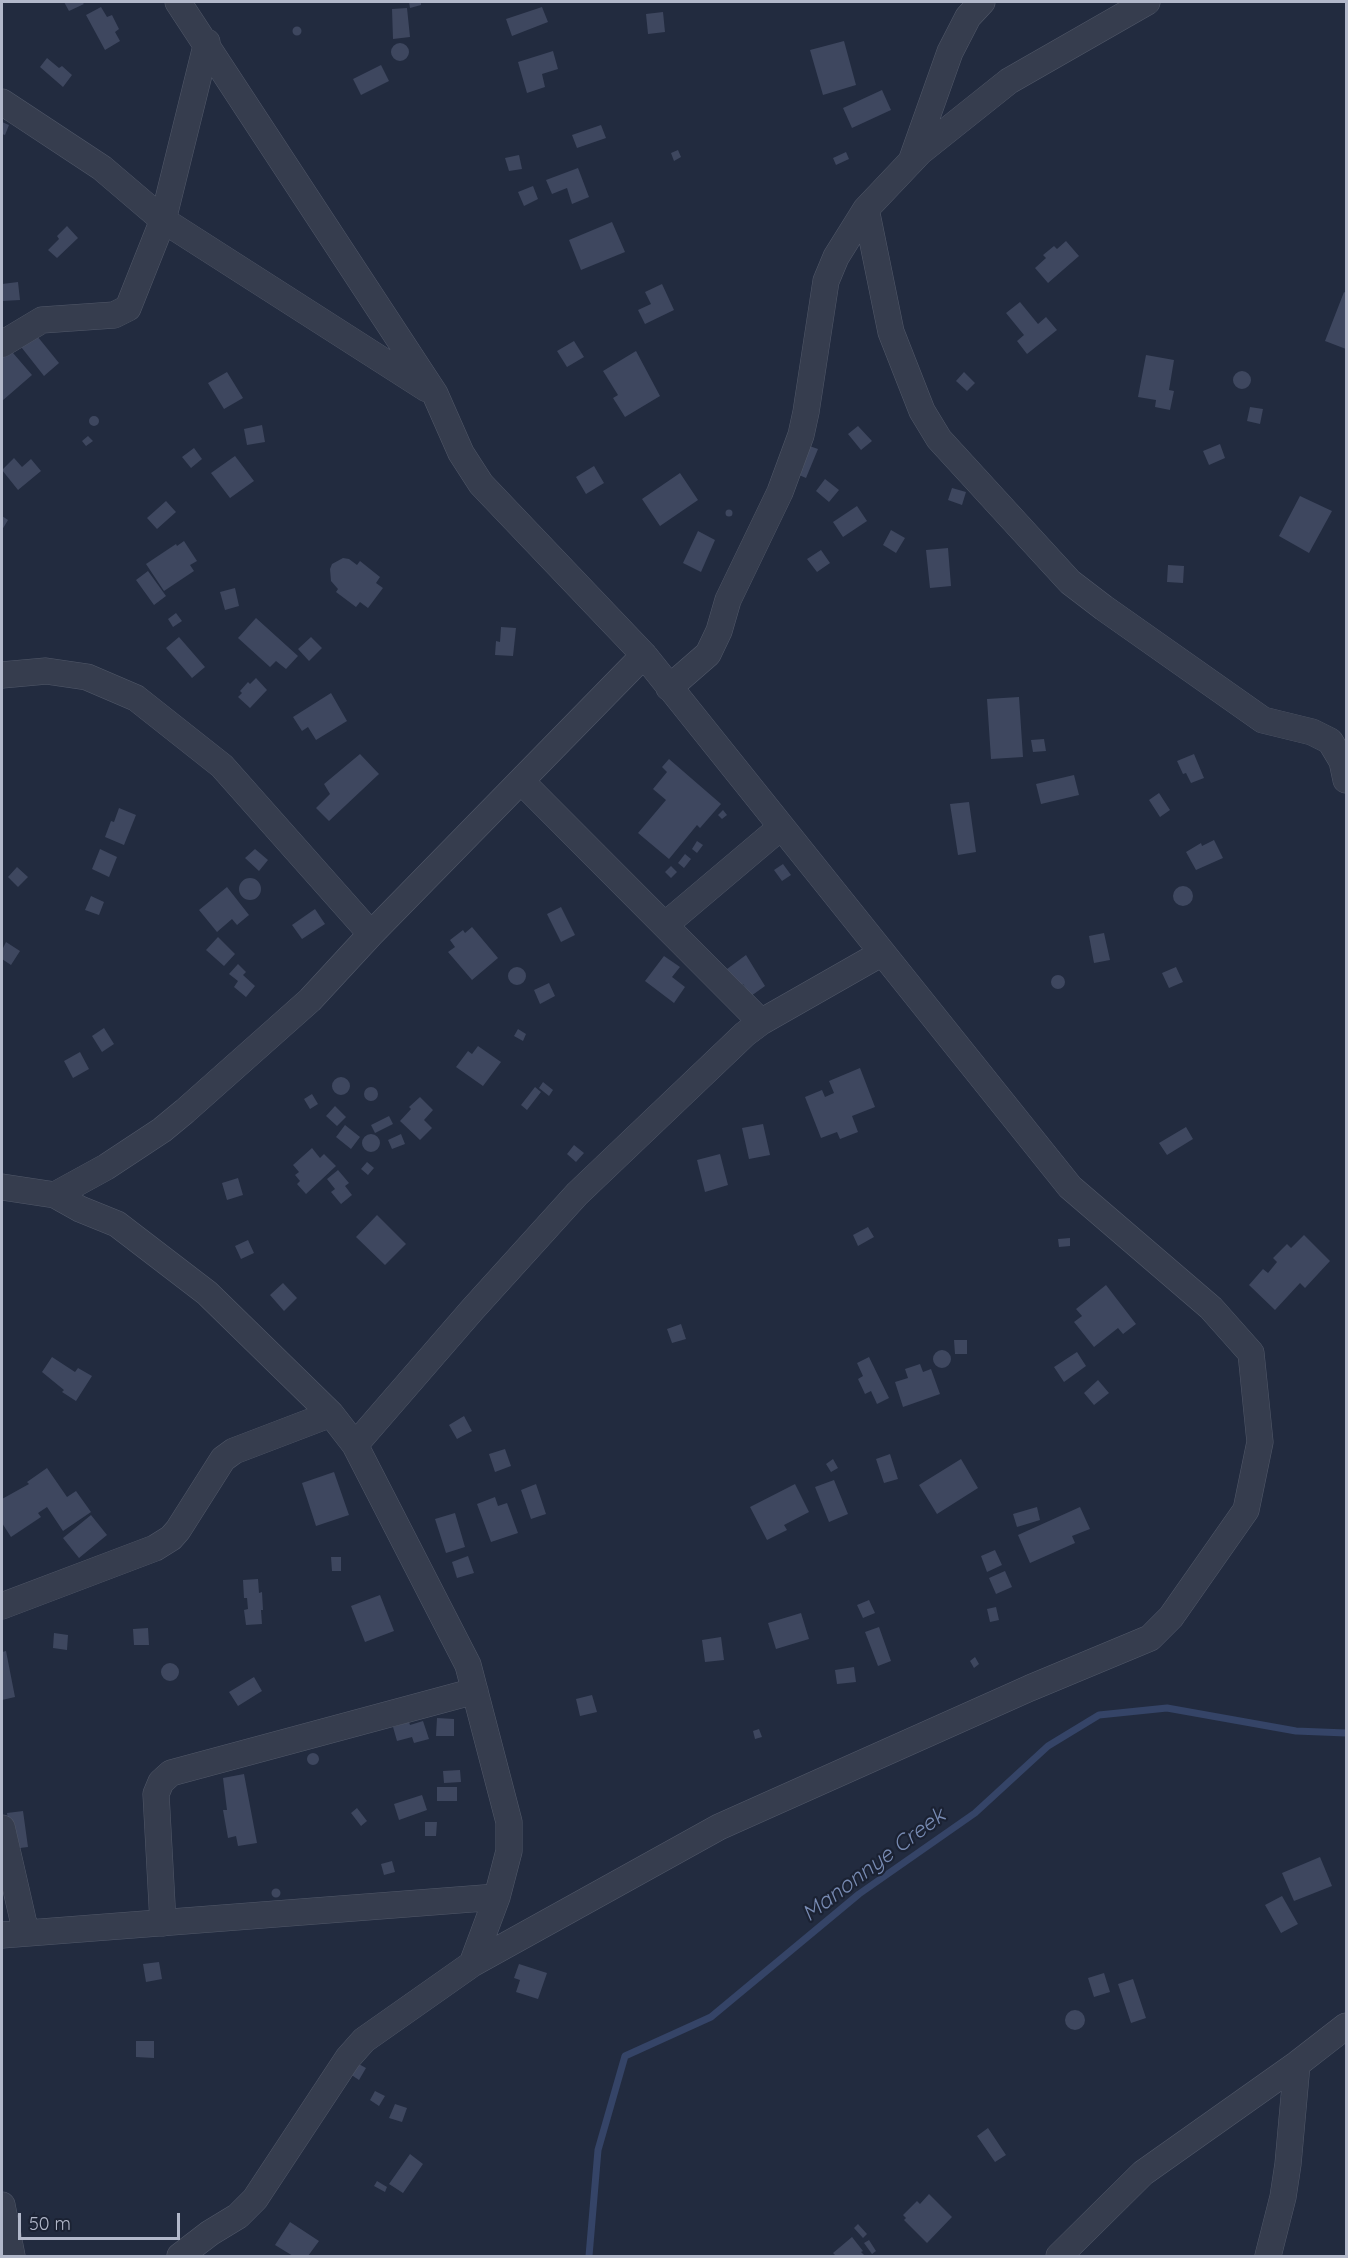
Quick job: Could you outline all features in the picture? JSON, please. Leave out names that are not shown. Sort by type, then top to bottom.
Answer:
[{"type":"street","points":[[911,161],[950,52],[968,17],[982,2]]},
{"type":"street","points":[[669,688],[708,654],[719,631],[729,600],[780,492],[801,435],[826,281],[836,257],[866,209],[911,161],[1009,81],[1147,2]]},
{"type":"street","points":[[180,2256],[210,2233],[238,2216],[255,2199],[348,2058],[364,2040],[472,1964],[720,1827],[1030,1688],[1150,1638],[1171,1617],[1246,1510],[1260,1442],[1251,1353],[1211,1308],[1070,1187],[644,655],[481,484],[460,453],[435,394],[207,42],[190,6]]},
{"type":"street","points":[[2,344],[42,320],[114,315],[128,308],[163,220],[207,42]]},
{"type":"street","points":[[2,102],[102,168],[163,220],[435,394]]},
{"type":"street","points":[[866,209],[891,332],[922,411],[939,439],[1070,582],[1263,720],[1312,732],[1330,741],[1342,761],[1347,780]]},
{"type":"street","points":[[55,1195],[106,1167],[162,1130],[310,1000],[371,934],[644,655]]},
{"type":"street","points":[[2,675],[46,671],[87,677],[136,698],[222,766],[371,934]]},
{"type":"street","points":[[521,781],[760,1022]]},
{"type":"street","points":[[665,925],[781,827]]},
{"type":"street","points":[[355,1445],[577,1194],[745,1034],[760,1022],[882,953]]},
{"type":"street","points":[[2,1187],[55,1195],[80,1209],[117,1224],[150,1248],[207,1293],[331,1414],[355,1445],[468,1665],[509,1822],[509,1851],[496,1897],[472,1964]]},
{"type":"street","points":[[2,1606],[155,1548],[171,1538],[178,1530],[223,1459],[234,1451],[331,1414]]},
{"type":"street","points":[[163,1923],[156,1794],[161,1782],[171,1773],[475,1691]]},
{"type":"street","points":[[2,1828],[14,1934],[496,1897]]},
{"type":"street","points":[[1059,2256],[1143,2172],[1297,2064],[1347,2026]]},
{"type":"street","points":[[1268,2256],[1288,2163],[1297,2064]]},
{"type":"street","points":[[2,2205],[12,2256]]},
{"type":"building","points":[[64,2],[82,2],[84,4],[69,11]]},
{"type":"building","points":[[409,2],[421,2],[421,5],[410,8]]},
{"type":"building","points":[[101,7],[107,17],[112,15],[119,29],[115,32],[120,41],[105,50],[86,15]]},
{"type":"building","points":[[542,7],[548,22],[512,36],[506,19]]},
{"type":"building","points":[[407,8],[410,37],[393,39],[392,9]]},
{"type":"building","points":[[663,12],[665,32],[648,34],[646,14]]},
{"type":"building","points":[[297,26],[302,31],[297,36],[292,31]]},
{"type":"building","points":[[844,41],[856,85],[823,95],[810,50]]},
{"type":"building","points":[[400,43],[406,46],[409,52],[406,58],[400,61],[394,58],[391,52],[394,46]]},
{"type":"building","points":[[553,51],[558,69],[542,74],[545,87],[527,93],[518,62]]},
{"type":"building","points":[[47,58],[59,68],[62,66],[72,75],[63,87],[40,67]]},
{"type":"building","points":[[381,65],[389,81],[361,95],[353,79]]},
{"type":"building","points":[[882,90],[891,110],[852,128],[843,108]]},
{"type":"building","points":[[2,122],[9,125],[5,135],[2,134]]},
{"type":"building","points":[[601,125],[606,138],[577,148],[572,135]]},
{"type":"building","points":[[678,150],[681,157],[674,161],[671,153]]},
{"type":"building","points":[[846,152],[849,159],[836,165],[833,158]]},
{"type":"building","points":[[519,155],[522,169],[509,171],[505,158]]},
{"type":"building","points":[[578,168],[589,197],[572,204],[567,188],[552,194],[546,180]]},
{"type":"building","points":[[533,186],[538,199],[524,206],[518,192]]},
{"type":"building","points":[[612,222],[625,252],[581,270],[569,240]]},
{"type":"building","points":[[67,226],[78,238],[57,258],[48,250]]},
{"type":"building","points":[[1066,241],[1079,256],[1048,283],[1035,268],[1046,258],[1043,255],[1054,246],[1057,249]]},
{"type":"building","points":[[18,282],[20,300],[2,301],[2,284]]},
{"type":"building","points":[[662,284],[674,310],[645,324],[638,310],[651,304],[645,292]]},
{"type":"building","points":[[1344,292],[1346,293],[1346,349],[1325,341]]},
{"type":"building","points":[[1020,302],[1038,324],[1046,317],[1057,330],[1027,354],[1017,341],[1024,335],[1006,313]]},
{"type":"building","points":[[33,331],[59,363],[44,376],[18,343]]},
{"type":"building","points":[[574,341],[584,357],[567,367],[557,351]]},
{"type":"building","points":[[7,346],[32,375],[2,401],[2,350]]},
{"type":"building","points":[[636,351],[660,396],[625,417],[613,398],[618,395],[603,371]]},
{"type":"building","points":[[1146,355],[1174,360],[1169,390],[1174,391],[1170,410],[1155,407],[1156,400],[1138,397]]},
{"type":"building","points":[[1242,371],[1248,374],[1251,380],[1248,386],[1242,389],[1236,386],[1233,380],[1236,374]]},
{"type":"building","points":[[227,372],[243,398],[224,409],[208,383]]},
{"type":"building","points":[[964,372],[975,383],[967,391],[956,381]]},
{"type":"building","points":[[1250,407],[1263,409],[1260,424],[1247,421]]},
{"type":"building","points":[[94,416],[98,417],[98,425],[94,426],[90,425],[89,421],[90,417]]},
{"type":"building","points":[[262,425],[265,442],[247,445],[244,429]]},
{"type":"building","points":[[858,426],[872,441],[861,450],[848,434]]},
{"type":"building","points":[[88,436],[93,441],[86,446],[82,441]]},
{"type":"building","points":[[804,444],[818,449],[806,478],[792,472]]},
{"type":"building","points":[[1220,444],[1225,458],[1209,465],[1203,451]]},
{"type":"building","points":[[194,448],[202,459],[191,468],[182,457]]},
{"type":"building","points":[[235,456],[254,481],[230,498],[211,473]]},
{"type":"building","points":[[14,458],[22,467],[31,459],[41,471],[18,490],[2,470]]},
{"type":"building","points":[[594,466],[604,483],[586,494],[576,477]]},
{"type":"building","points":[[680,473],[698,500],[660,526],[642,499]]},
{"type":"building","points":[[825,479],[839,490],[829,502],[816,491]]},
{"type":"building","points":[[952,488],[966,492],[962,505],[948,500]]},
{"type":"building","points":[[1300,496],[1332,511],[1309,553],[1279,536]]},
{"type":"building","points":[[166,501],[176,512],[157,529],[147,518]]},
{"type":"building","points":[[857,506],[867,521],[843,537],[833,522]]},
{"type":"building","points":[[729,510],[732,513],[729,516],[726,513]]},
{"type":"building","points":[[2,516],[8,520],[2,530]]},
{"type":"building","points":[[891,530],[905,538],[896,553],[883,545]]},
{"type":"building","points":[[698,531],[715,540],[701,572],[683,563]]},
{"type":"building","points":[[184,541],[197,561],[190,565],[194,571],[164,591],[146,564]]},
{"type":"building","points":[[948,548],[951,586],[930,588],[926,550]]},
{"type":"building","points":[[821,550],[830,563],[817,572],[807,559]]},
{"type":"building","points":[[343,558],[357,565],[360,561],[380,577],[376,583],[383,588],[368,608],[360,602],[356,607],[336,592],[338,589],[331,581],[330,569],[332,564]]},
{"type":"building","points":[[1168,565],[1184,566],[1183,583],[1167,582]]},
{"type":"building","points":[[148,571],[166,596],[154,605],[136,580]]},
{"type":"building","points":[[235,588],[239,606],[225,610],[220,592]]},
{"type":"building","points":[[176,613],[182,621],[173,627],[168,619]]},
{"type":"building","points":[[256,618],[298,656],[286,669],[276,661],[270,667],[238,638]]},
{"type":"building","points":[[501,627],[516,628],[513,656],[495,655],[496,641],[500,642]]},
{"type":"building","points":[[179,637],[205,667],[192,678],[166,648]]},
{"type":"building","points":[[311,637],[322,648],[309,661],[298,649]]},
{"type":"building","points":[[256,678],[267,690],[250,708],[238,697],[248,682],[250,684]]},
{"type":"building","points":[[331,693],[347,721],[316,740],[308,727],[302,731],[293,717]]},
{"type":"building","points":[[1019,697],[1023,757],[991,759],[987,699]]},
{"type":"building","points":[[1044,739],[1046,751],[1033,752],[1031,740]]},
{"type":"building","points":[[360,754],[379,774],[329,821],[316,808],[330,794],[324,784]]},
{"type":"building","points":[[1194,754],[1204,778],[1191,783],[1186,773],[1183,774],[1177,761]]},
{"type":"building","points":[[669,759],[721,804],[700,828],[697,825],[669,859],[638,833],[666,800],[653,789],[667,772],[662,767]]},
{"type":"building","points":[[1074,775],[1079,795],[1041,804],[1036,784]]},
{"type":"building","points":[[1159,793],[1170,810],[1160,817],[1149,800]]},
{"type":"building","points":[[969,802],[976,852],[958,855],[950,804]]},
{"type":"building","points":[[119,808],[136,815],[124,845],[105,837]]},
{"type":"building","points":[[723,810],[727,815],[722,819],[718,815]]},
{"type":"building","points":[[1214,840],[1223,858],[1196,870],[1186,852],[1201,843],[1202,846]]},
{"type":"building","points":[[697,841],[703,845],[697,853],[692,849]]},
{"type":"building","points":[[100,849],[117,857],[109,877],[92,869]]},
{"type":"building","points":[[255,849],[268,860],[259,871],[245,858]]},
{"type":"building","points":[[685,854],[691,859],[684,868],[678,863]]},
{"type":"building","points":[[783,864],[791,875],[782,881],[774,870]]},
{"type":"building","points":[[671,866],[677,872],[671,878],[665,872]]},
{"type":"building","points":[[17,867],[28,877],[18,887],[8,877]]},
{"type":"building","points":[[246,878],[254,878],[261,885],[261,893],[254,900],[246,900],[239,893],[239,885]]},
{"type":"building","points":[[1183,886],[1190,889],[1193,896],[1190,903],[1183,906],[1176,903],[1173,896],[1176,889]]},
{"type":"building","points":[[227,887],[249,915],[237,925],[232,919],[217,932],[199,910]]},
{"type":"building","points":[[91,896],[104,902],[99,915],[85,910]]},
{"type":"building","points":[[561,907],[575,935],[561,942],[547,914]]},
{"type":"building","points":[[315,909],[325,924],[302,939],[292,925]]},
{"type":"building","points":[[472,927],[498,958],[472,980],[448,952],[455,947],[450,940],[463,930],[465,933]]},
{"type":"building","points":[[1104,933],[1110,960],[1094,963],[1089,936]]},
{"type":"building","points":[[218,937],[235,954],[224,966],[206,950]]},
{"type":"building","points":[[6,942],[20,951],[11,965],[2,959],[2,950]]},
{"type":"building","points":[[746,955],[765,986],[751,996],[743,984],[739,986],[727,969]]},
{"type":"building","points":[[664,956],[680,967],[672,977],[685,987],[674,1003],[645,981]]},
{"type":"building","points":[[238,964],[246,972],[243,975],[255,986],[246,997],[234,987],[238,981],[229,974]]},
{"type":"building","points":[[517,967],[523,970],[526,976],[523,982],[517,985],[511,982],[508,976],[511,970]]},
{"type":"building","points":[[1176,967],[1183,982],[1169,988],[1162,973]]},
{"type":"building","points":[[1055,975],[1061,975],[1065,982],[1061,989],[1055,989],[1051,985],[1051,979]]},
{"type":"building","points":[[549,983],[555,996],[540,1004],[534,990]]},
{"type":"building","points":[[104,1028],[114,1044],[102,1052],[92,1036]]},
{"type":"building","points":[[518,1029],[526,1034],[523,1041],[514,1036]]},
{"type":"building","points":[[478,1046],[501,1062],[483,1086],[456,1067],[468,1051],[472,1054]]},
{"type":"building","points":[[80,1052],[89,1069],[73,1078],[64,1061]]},
{"type":"building","points":[[860,1068],[875,1107],[852,1116],[858,1132],[840,1139],[837,1132],[821,1138],[805,1097],[822,1090],[825,1097],[834,1093],[829,1081]]},
{"type":"building","points":[[341,1077],[347,1080],[350,1086],[347,1092],[341,1095],[335,1092],[332,1086],[335,1080]]},
{"type":"building","points":[[543,1082],[553,1090],[549,1096],[539,1088]]},
{"type":"building","points":[[368,1087],[374,1087],[378,1094],[374,1101],[368,1101],[364,1097],[364,1091]]},
{"type":"building","points":[[535,1087],[541,1092],[527,1110],[521,1105]]},
{"type":"building","points":[[312,1094],[318,1104],[310,1109],[304,1099]]},
{"type":"building","points":[[420,1097],[433,1110],[424,1120],[432,1128],[420,1140],[400,1121],[411,1109],[409,1107]]},
{"type":"building","points":[[335,1106],[346,1117],[337,1126],[326,1116]]},
{"type":"building","points":[[389,1116],[393,1124],[375,1133],[371,1125]]},
{"type":"building","points":[[763,1124],[770,1155],[749,1159],[742,1128]]},
{"type":"building","points":[[345,1125],[360,1137],[351,1149],[336,1137]]},
{"type":"building","points":[[1186,1127],[1193,1139],[1167,1155],[1159,1143]]},
{"type":"building","points":[[371,1134],[377,1137],[380,1143],[377,1149],[371,1152],[365,1149],[362,1143],[365,1137]]},
{"type":"building","points":[[401,1134],[405,1144],[392,1149],[388,1140]]},
{"type":"building","points":[[574,1145],[584,1153],[576,1162],[567,1154]]},
{"type":"building","points":[[312,1148],[320,1158],[324,1154],[336,1166],[306,1194],[297,1184],[300,1181],[295,1175],[299,1172],[293,1165]]},
{"type":"building","points":[[720,1154],[728,1185],[705,1192],[697,1160]]},
{"type":"building","points":[[367,1162],[374,1168],[368,1175],[361,1169]]},
{"type":"building","points":[[338,1170],[349,1183],[345,1186],[352,1195],[341,1204],[331,1192],[335,1189],[327,1179]]},
{"type":"building","points":[[238,1178],[243,1195],[227,1200],[222,1183]]},
{"type":"building","points":[[377,1215],[406,1244],[385,1265],[356,1237]]},
{"type":"building","points":[[868,1227],[874,1237],[858,1246],[853,1235]]},
{"type":"building","points":[[1304,1235],[1330,1261],[1305,1288],[1300,1283],[1275,1310],[1249,1285],[1263,1269],[1268,1273],[1277,1262],[1273,1258],[1287,1244],[1291,1248]]},
{"type":"building","points":[[1070,1238],[1070,1246],[1059,1247],[1058,1239]]},
{"type":"building","points":[[248,1240],[254,1253],[241,1259],[235,1246]]},
{"type":"building","points":[[283,1283],[297,1298],[284,1311],[270,1295]]},
{"type":"building","points":[[1106,1285],[1136,1324],[1123,1334],[1118,1328],[1094,1347],[1074,1322],[1082,1316],[1076,1309]]},
{"type":"building","points":[[681,1324],[686,1339],[672,1343],[667,1329]]},
{"type":"building","points":[[954,1340],[967,1340],[967,1354],[955,1354]]},
{"type":"building","points":[[942,1350],[948,1353],[951,1359],[948,1365],[942,1368],[936,1365],[933,1359],[936,1353]]},
{"type":"building","points":[[1077,1352],[1086,1366],[1064,1382],[1054,1367]]},
{"type":"building","points":[[52,1357],[75,1372],[78,1368],[92,1376],[76,1401],[62,1392],[64,1390],[42,1372]]},
{"type":"building","points":[[869,1357],[889,1398],[877,1404],[871,1391],[865,1394],[858,1379],[863,1376],[857,1363]]},
{"type":"building","points":[[920,1364],[923,1372],[931,1369],[940,1394],[903,1407],[895,1382],[908,1378],[905,1369]]},
{"type":"building","points":[[1098,1380],[1109,1393],[1094,1405],[1084,1393]]},
{"type":"building","points":[[464,1416],[472,1431],[457,1439],[449,1425]]},
{"type":"building","points":[[505,1449],[511,1466],[495,1472],[489,1454]]},
{"type":"building","points":[[890,1454],[898,1479],[884,1483],[876,1459]]},
{"type":"building","points":[[833,1459],[838,1468],[831,1472],[826,1464]]},
{"type":"building","points":[[961,1459],[978,1488],[937,1514],[919,1485]]},
{"type":"building","points":[[47,1468],[67,1497],[76,1491],[91,1512],[63,1531],[47,1507],[38,1513],[41,1517],[11,1537],[2,1523],[2,1499],[29,1484],[27,1482]]},
{"type":"building","points":[[334,1472],[349,1515],[316,1526],[302,1483]]},
{"type":"building","points":[[834,1480],[848,1514],[829,1522],[815,1487]]},
{"type":"building","points":[[536,1484],[546,1514],[531,1519],[521,1490]]},
{"type":"building","points":[[795,1484],[809,1512],[784,1525],[787,1530],[767,1540],[750,1507]]},
{"type":"building","points":[[495,1497],[498,1506],[507,1503],[518,1533],[491,1542],[477,1504]]},
{"type":"building","points":[[1037,1507],[1040,1520],[1017,1527],[1013,1514]]},
{"type":"building","points":[[1080,1507],[1090,1529],[1072,1536],[1075,1543],[1030,1563],[1018,1535]]},
{"type":"building","points":[[455,1513],[465,1547],[446,1553],[435,1519]]},
{"type":"building","points":[[91,1515],[107,1535],[79,1558],[63,1538]]},
{"type":"building","points":[[995,1550],[1002,1565],[987,1572],[981,1556]]},
{"type":"building","points":[[468,1556],[474,1573],[457,1578],[452,1562]]},
{"type":"building","points":[[331,1557],[341,1557],[341,1571],[332,1571]]},
{"type":"building","points":[[1005,1571],[1012,1587],[996,1594],[989,1578]]},
{"type":"building","points":[[258,1579],[259,1593],[262,1592],[262,1624],[246,1625],[244,1610],[248,1609],[247,1598],[244,1598],[243,1580]]},
{"type":"building","points":[[380,1595],[394,1631],[365,1642],[351,1606]]},
{"type":"building","points":[[869,1600],[875,1613],[863,1618],[857,1605]]},
{"type":"building","points":[[996,1607],[999,1620],[990,1622],[987,1609]]},
{"type":"building","points":[[801,1613],[809,1639],[776,1649],[768,1623]]},
{"type":"building","points":[[879,1627],[891,1661],[878,1666],[865,1632]]},
{"type":"building","points":[[148,1628],[149,1645],[134,1645],[133,1629]]},
{"type":"building","points":[[54,1633],[68,1635],[67,1650],[53,1648]]},
{"type":"building","points":[[721,1637],[724,1660],[705,1662],[702,1640]]},
{"type":"building","points":[[6,1651],[15,1697],[2,1700],[2,1652]]},
{"type":"building","points":[[975,1657],[979,1664],[974,1668],[970,1661]]},
{"type":"building","points":[[170,1663],[176,1666],[179,1672],[176,1678],[170,1681],[164,1678],[161,1672],[164,1666]]},
{"type":"building","points":[[854,1667],[856,1682],[837,1684],[835,1670]]},
{"type":"building","points":[[254,1677],[262,1691],[238,1706],[229,1692]]},
{"type":"building","points":[[592,1695],[597,1712],[580,1716],[576,1699]]},
{"type":"building","points":[[437,1718],[454,1719],[454,1736],[436,1736]]},
{"type":"building","points":[[423,1721],[429,1739],[414,1743],[412,1737],[397,1741],[393,1727]]},
{"type":"building","points":[[759,1729],[762,1737],[755,1739],[753,1731]]},
{"type":"building","points":[[315,1753],[319,1759],[315,1765],[311,1765],[307,1757]]},
{"type":"building","points":[[460,1770],[461,1782],[444,1783],[443,1771]]},
{"type":"building","points":[[244,1774],[257,1843],[238,1846],[236,1836],[228,1838],[223,1810],[227,1810],[223,1778]]},
{"type":"building","points":[[437,1787],[457,1787],[457,1801],[437,1801]]},
{"type":"building","points":[[422,1795],[427,1810],[399,1820],[394,1804]]},
{"type":"building","points":[[357,1808],[367,1821],[361,1826],[351,1813]]},
{"type":"building","points":[[23,1811],[28,1847],[12,1849],[7,1813]]},
{"type":"building","points":[[425,1822],[437,1822],[436,1836],[425,1836]]},
{"type":"building","points":[[1320,1857],[1332,1886],[1294,1901],[1282,1873]]},
{"type":"building","points":[[392,1861],[395,1872],[384,1875],[381,1864]]},
{"type":"building","points":[[276,1888],[281,1893],[276,1898],[271,1893]]},
{"type":"building","points":[[1282,1896],[1298,1924],[1281,1933],[1265,1905]]},
{"type":"building","points":[[159,1962],[162,1979],[146,1982],[143,1964]]},
{"type":"building","points":[[519,1964],[547,1973],[538,1999],[516,1992],[520,1980],[514,1978]]},
{"type":"building","points":[[1104,1973],[1110,1992],[1094,1997],[1088,1978]]},
{"type":"building","points":[[1133,1979],[1146,2018],[1131,2023],[1118,1984]]},
{"type":"building","points":[[1075,2010],[1082,2013],[1085,2020],[1082,2027],[1075,2030],[1068,2027],[1065,2020],[1068,2013]]},
{"type":"building","points":[[136,2041],[154,2041],[154,2058],[136,2057]]},
{"type":"building","points":[[357,2063],[366,2068],[359,2080],[350,2074]]},
{"type":"building","points":[[375,2091],[385,2096],[379,2106],[370,2100]]},
{"type":"building","points":[[395,2104],[407,2108],[402,2122],[389,2118]]},
{"type":"building","points":[[988,2128],[1006,2155],[995,2162],[977,2136]]},
{"type":"building","points":[[410,2154],[423,2164],[403,2193],[389,2184]]},
{"type":"building","points":[[377,2181],[387,2187],[385,2192],[374,2186]]},
{"type":"building","points":[[929,2194],[952,2217],[927,2243],[904,2220],[906,2218],[903,2215],[917,2201],[920,2204]]},
{"type":"building","points":[[290,2222],[319,2241],[308,2256],[293,2256],[275,2245]]},
{"type":"building","points":[[858,2224],[867,2234],[863,2238],[854,2228]]},
{"type":"building","points":[[852,2237],[865,2256],[836,2256],[833,2253]]},
{"type":"building","points":[[869,2240],[876,2251],[872,2254],[864,2243]]},
{"type":"waterway","name":"Manonnye Creek","points":[[589,2256],[598,2150],[625,2056],[711,2017],[859,1894],[975,1813],[1048,1746],[1099,1715],[1167,1708],[1296,1731],[1346,1733]]}]
